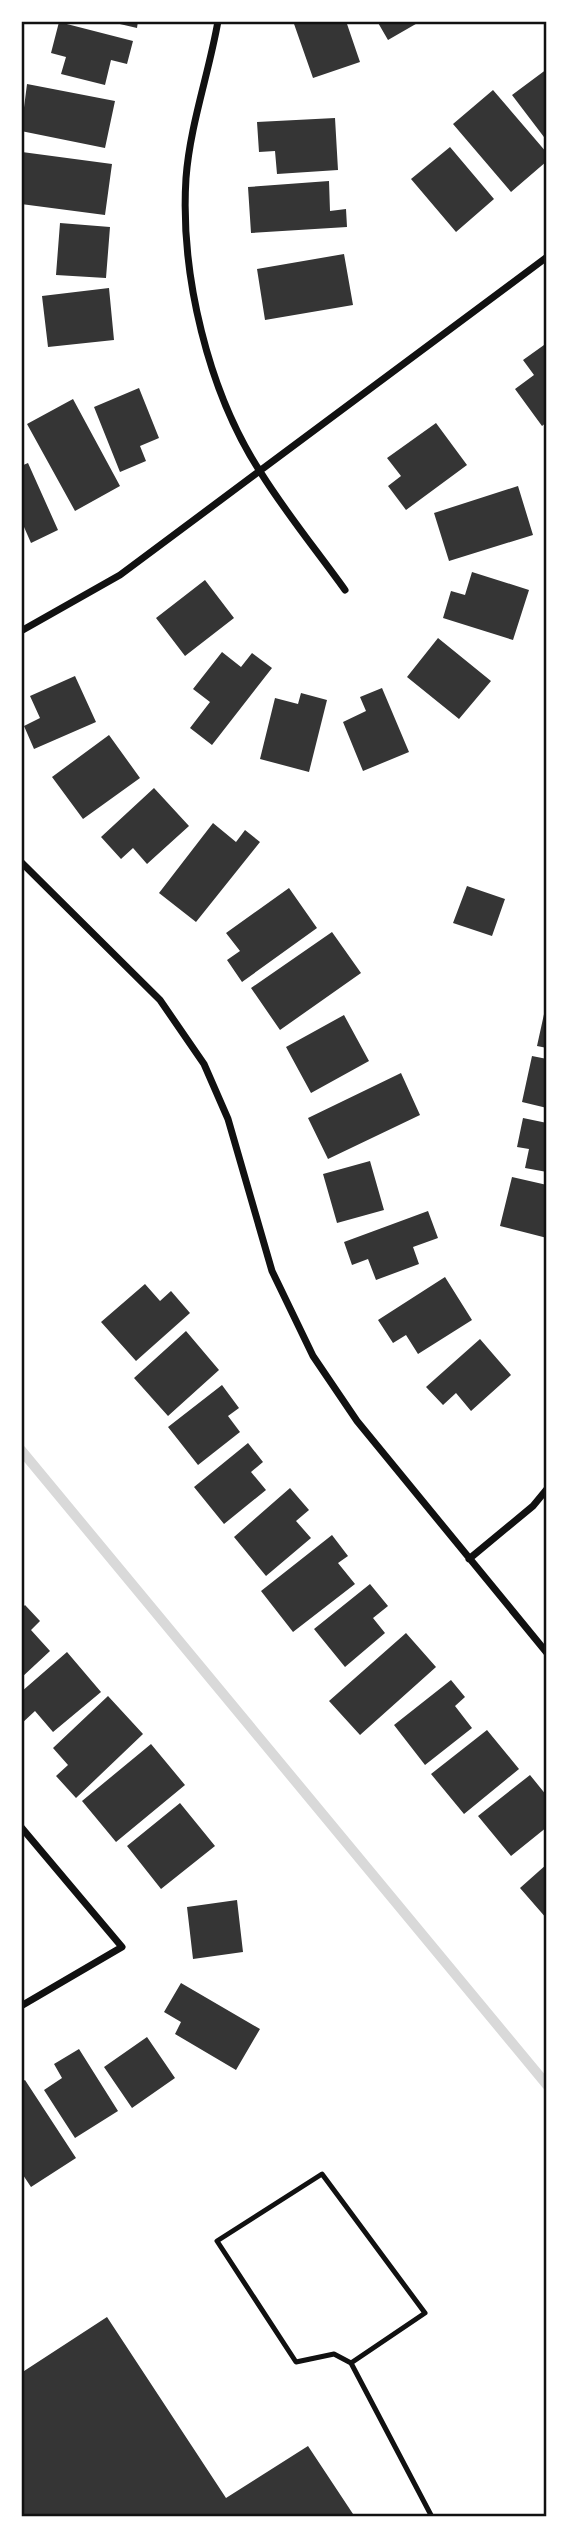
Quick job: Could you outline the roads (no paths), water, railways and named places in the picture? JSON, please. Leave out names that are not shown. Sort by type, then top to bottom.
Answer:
[{"type":"street","points":[[218,21],[186,177],[187,243],[200,331],[232,415],[259,471],[345,590]]},
{"type":"street","points":[[21,631],[120,575],[547,257]]},
{"type":"street","points":[[21,862],[160,1000],[204,1064],[228,1119],[272,1271],[313,1356],[357,1421],[547,1653]]},
{"type":"street","points":[[469,1559],[533,1506],[547,1489]]},
{"type":"street","points":[[21,1827],[122,1947],[21,2006]]},
{"type":"lane","points":[[351,2364],[425,2313],[322,2174],[218,2241],[296,2362],[334,2354],[351,2364],[432,2517]]},
{"type":"waterway","points":[[21,1450],[547,2085]]}]
